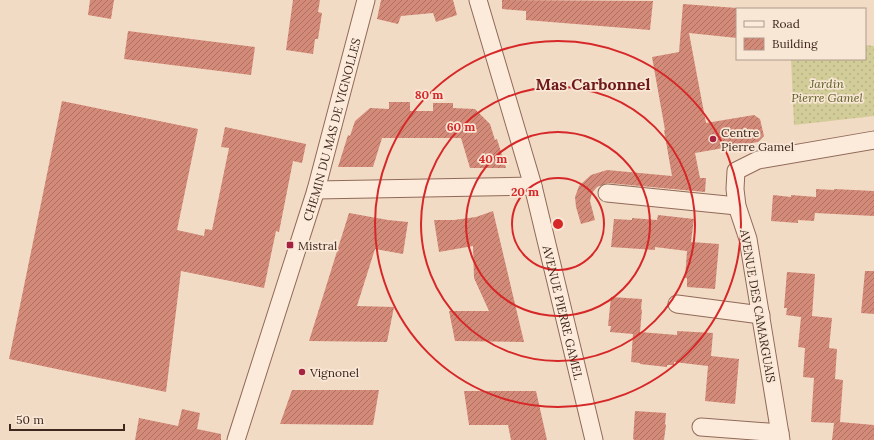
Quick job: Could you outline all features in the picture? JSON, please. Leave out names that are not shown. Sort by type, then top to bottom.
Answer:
[{"type":"street","name":"CHEMIN DU MAS DE VIGNOLLES","points":[[236,440],[316,190],[366,0]]},
{"type":"street","name":"AVENUE PIERRE GAMEL","points":[[478,0],[533,186],[594,440]]},
{"type":"street","name":"AVENUE DES CAMARGUAIS","points":[[781,436],[748,239],[737,206],[735,189],[736,171],[758,160],[874,140]]},
{"type":"street","points":[[316,190],[533,186]]},
{"type":"street","points":[[607,193],[737,206]]},
{"type":"street","points":[[677,304],[761,315]]},
{"type":"street","points":[[701,426],[781,436]]},
{"type":"green space","name":"Jardin Pierre Gamel","points":[[866,45],[874,46],[874,116],[794,125],[791,60],[866,60]]},
{"type":"building","points":[[90,0],[114,0],[111,19],[88,15]]},
{"type":"building","points":[[293,0],[320,0],[318,12],[322,13],[318,39],[315,39],[313,54],[286,50]]},
{"type":"building","points":[[381,0],[453,0],[457,15],[436,22],[433,13],[401,16],[398,24],[377,19]]},
{"type":"building","points":[[502,0],[653,1],[650,30],[526,20],[526,11],[502,9]]},
{"type":"building","points":[[683,4],[737,8],[736,38],[689,33],[706,123],[754,115],[760,119],[764,136],[758,142],[695,153],[700,178],[706,178],[705,192],[608,183],[597,187],[592,193],[590,201],[595,220],[581,224],[575,197],[579,186],[591,175],[607,170],[672,176],[652,57],[679,52]]},
{"type":"building","points":[[128,31],[255,47],[251,75],[124,59]]},
{"type":"building","points":[[62,101],[198,129],[177,230],[204,236],[205,229],[212,230],[229,148],[221,147],[225,127],[306,144],[302,163],[293,161],[279,232],[276,231],[264,288],[181,271],[166,392],[9,359]]},
{"type":"building","points":[[389,102],[410,102],[410,111],[433,111],[433,103],[453,103],[453,108],[475,109],[490,124],[495,140],[497,139],[506,168],[470,168],[461,138],[382,138],[373,167],[338,167],[348,135],[350,136],[355,121],[370,108],[389,109]]},
{"type":"building","points":[[816,189],[874,191],[874,216],[815,213],[814,221],[798,220],[798,223],[771,221],[773,195],[816,197]]},
{"type":"building","points":[[493,211],[524,342],[455,341],[449,311],[489,311],[474,278],[473,246],[439,252],[434,220],[454,220],[476,217]]},
{"type":"building","points":[[349,213],[408,222],[403,254],[375,249],[357,306],[394,307],[387,342],[309,341]]},
{"type":"building","points":[[658,215],[694,219],[691,242],[719,244],[715,289],[687,287],[687,278],[685,278],[687,251],[655,247],[655,250],[611,247],[614,219],[632,220],[632,218],[657,220]]},
{"type":"building","points":[[865,271],[874,271],[874,314],[861,313]]},
{"type":"building","points":[[787,272],[815,274],[812,316],[832,318],[829,348],[837,349],[835,379],[843,380],[840,422],[874,425],[874,440],[832,440],[834,423],[811,422],[814,378],[803,377],[805,348],[798,347],[801,317],[786,315],[787,308],[784,308]]},
{"type":"building","points":[[611,297],[642,299],[640,332],[677,335],[677,331],[713,333],[711,356],[739,359],[735,404],[705,401],[708,366],[674,362],[674,365],[667,365],[667,367],[631,362],[633,334],[610,332],[611,326],[608,326]]},
{"type":"building","points":[[292,390],[379,390],[373,425],[280,424]]},
{"type":"building","points":[[464,391],[536,391],[547,440],[511,440],[508,425],[469,425]]},
{"type":"building","points":[[182,409],[200,413],[197,429],[221,434],[221,440],[135,440],[139,418],[178,426]]},
{"type":"building","points":[[635,411],[666,413],[664,440],[633,439]]},
{"type":"place","name":"Centre Pierre Gamel","points":[[713,139]]},
{"type":"place","name":"Mistral","points":[[290,245]]},
{"type":"place","name":"Vignonel","points":[[302,372]]},
{"type":"district","name":"Mas Carbonnel","points":[[593,84]]}]
